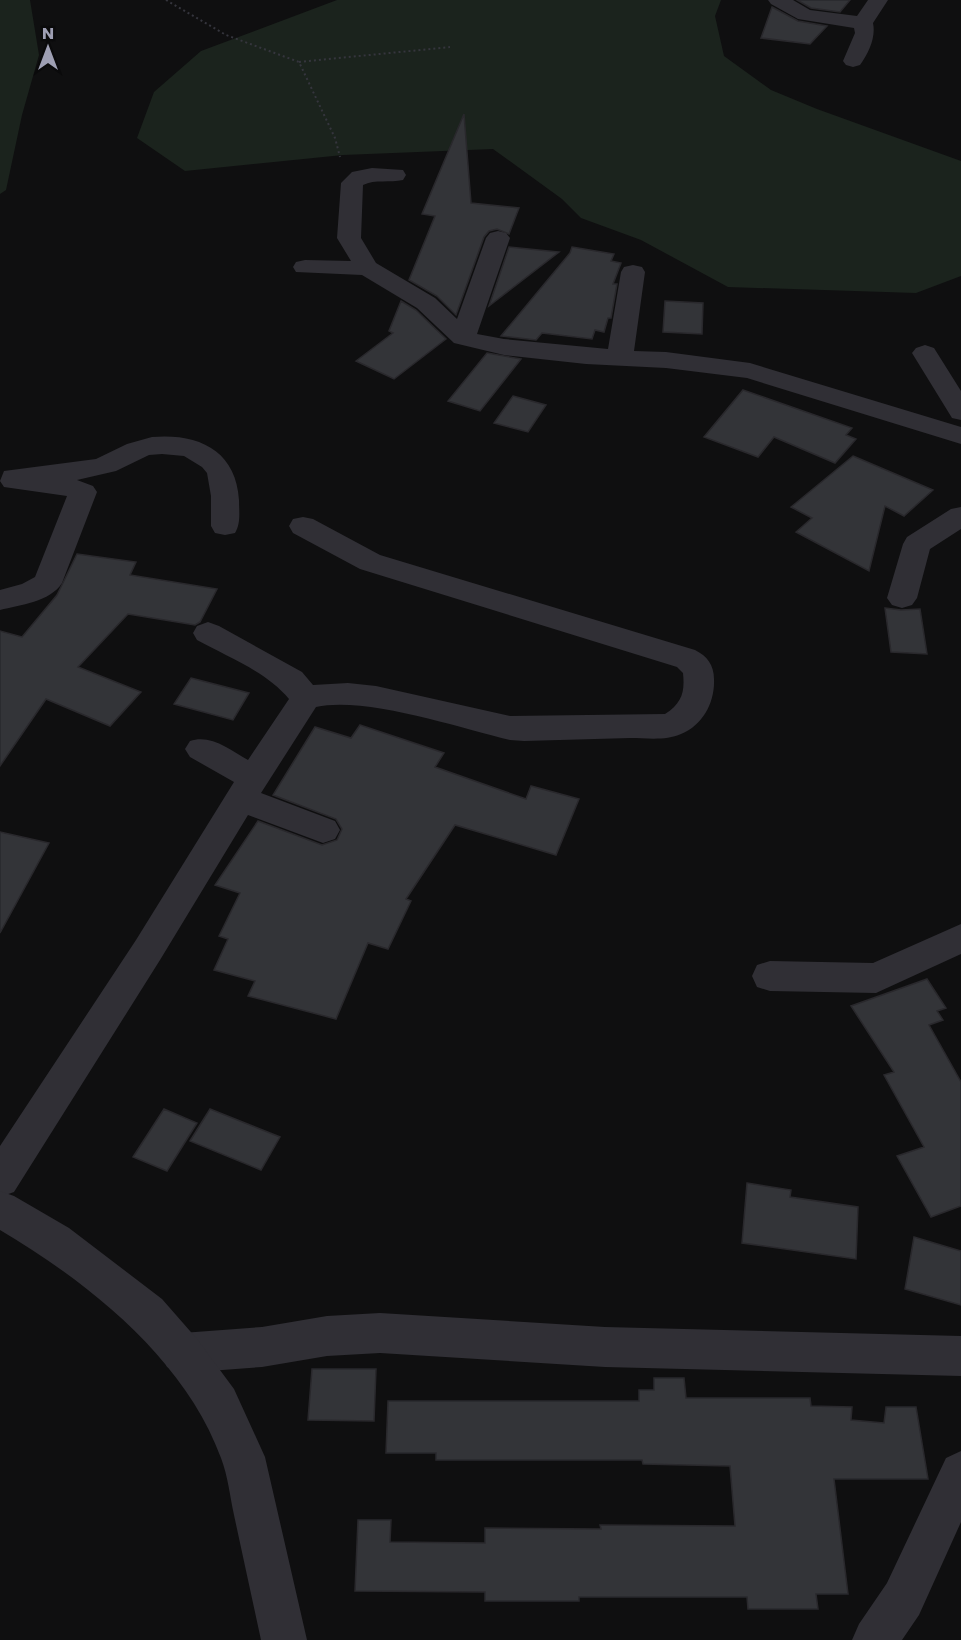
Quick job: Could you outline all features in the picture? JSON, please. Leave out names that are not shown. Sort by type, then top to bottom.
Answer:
[{"type":"street","points":[[778,0],[805,15],[863,23]]},
{"type":"street","points":[[853,61],[865,33],[863,23],[878,0]]},
{"type":"street","points":[[395,175],[354,180],[349,238],[367,268],[426,303],[463,338],[504,347],[666,360],[750,371],[961,436]]},
{"type":"street","points":[[463,338],[498,238]]},
{"type":"street","points":[[305,267],[367,268]]},
{"type":"street","points":[[620,357],[633,272]]},
{"type":"street","points":[[925,353],[961,412]]},
{"type":"street","points":[[0,600],[32,591],[47,583],[83,492],[73,488],[14,481],[14,477],[93,456],[109,465],[130,452],[173,445],[203,454],[219,469],[224,495],[225,526]]},
{"type":"street","points":[[902,598],[917,544],[961,516]]},
{"type":"street","points":[[0,1179],[148,950],[306,698],[331,692],[369,696],[510,728],[546,729],[670,726],[685,719],[695,707],[699,690],[697,666],[673,653],[370,562],[303,526]]},
{"type":"street","points":[[208,633],[291,680],[306,698]]},
{"type":"street","points":[[201,749],[247,789],[323,830]]},
{"type":"street","points":[[770,976],[876,978],[957,949]]},
{"type":"street","points":[[0,1209],[56,1241],[148,1313],[182,1353],[219,1404],[243,1457],[284,1640]]},
{"type":"street","points":[[182,1353],[262,1347],[327,1336],[380,1333],[605,1347],[961,1356]]},
{"type":"street","points":[[875,1640],[903,1599],[961,1473]]},
{"type":"path","points":[[166,0],[226,35],[299,62],[450,47]]},
{"type":"path","points":[[299,62],[335,138],[339,155],[354,180]]},
{"type":"shaded area","points":[[0,0],[30,0],[39,55],[22,115],[6,190],[0,194]]},
{"type":"shaded area","points":[[337,0],[721,0],[715,16],[724,56],[771,90],[961,161],[961,276],[916,293],[728,287],[641,240],[581,218],[562,199],[493,149],[343,155],[185,171],[137,138],[154,92],[201,51]]},
{"type":"building","points":[[797,0],[850,0],[840,12],[811,8]]},
{"type":"building","points":[[772,7],[798,21],[827,26],[810,44],[761,38]]},
{"type":"building","points":[[464,114],[471,203],[519,208],[509,234],[497,229],[489,231],[484,237],[456,315],[437,296],[409,280],[435,216],[422,214]]},
{"type":"building","points":[[509,247],[559,252],[489,306]]},
{"type":"building","points":[[572,247],[614,254],[611,261],[621,263],[613,284],[617,284],[611,318],[608,318],[604,332],[595,330],[592,339],[542,333],[536,340],[501,336],[570,253]]},
{"type":"building","points":[[401,301],[416,310],[446,339],[394,379],[356,361],[393,333],[389,331]]},
{"type":"building","points":[[665,301],[703,303],[702,334],[663,332]]},
{"type":"building","points":[[487,353],[521,359],[480,411],[448,401]]},
{"type":"building","points":[[743,390],[852,428],[846,435],[856,439],[835,463],[774,437],[758,457],[704,437]]},
{"type":"building","points":[[513,396],[546,405],[528,432],[494,423]]},
{"type":"building","points":[[853,456],[933,490],[904,516],[885,506],[869,571],[796,532],[812,518],[791,507]]},
{"type":"building","points":[[77,554],[136,562],[130,575],[217,589],[200,622],[195,625],[128,614],[78,667],[141,692],[110,726],[46,699],[0,766],[0,631],[22,637],[57,595]]},
{"type":"building","points":[[885,608],[920,609],[927,654],[891,652]]},
{"type":"building","points":[[191,678],[249,693],[233,720],[174,704]]},
{"type":"building","points":[[360,725],[444,753],[435,767],[526,799],[531,786],[579,799],[556,855],[455,825],[406,899],[411,901],[388,949],[368,943],[336,1019],[248,996],[255,981],[214,970],[228,939],[219,936],[240,893],[215,885],[258,821],[322,845],[337,840],[342,829],[336,819],[273,795],[315,727],[351,738]]},
{"type":"building","points":[[0,832],[49,843],[0,933]]},
{"type":"building","points":[[927,979],[946,1008],[937,1011],[943,1020],[929,1025],[961,1082],[961,1206],[931,1217],[897,1156],[924,1147],[884,1075],[894,1072],[851,1006]]},
{"type":"building","points":[[164,1109],[197,1123],[167,1171],[133,1157]]},
{"type":"building","points":[[210,1109],[280,1137],[261,1170],[190,1141]]},
{"type":"building","points":[[747,1183],[791,1190],[790,1197],[858,1207],[856,1259],[742,1243]]},
{"type":"building","points":[[914,1237],[961,1251],[961,1305],[905,1289]]},
{"type":"building","points":[[312,1369],[376,1369],[374,1421],[308,1420]]},
{"type":"building","points":[[654,1378],[684,1378],[686,1398],[810,1398],[811,1406],[852,1407],[851,1420],[884,1423],[886,1407],[916,1407],[928,1479],[834,1479],[848,1594],[816,1594],[818,1609],[748,1609],[747,1597],[579,1597],[579,1601],[485,1601],[485,1592],[355,1591],[358,1520],[391,1520],[390,1542],[485,1543],[485,1528],[601,1529],[600,1525],[735,1526],[730,1466],[643,1464],[642,1460],[436,1460],[436,1453],[386,1453],[388,1401],[639,1401],[639,1390],[654,1390]]}]
